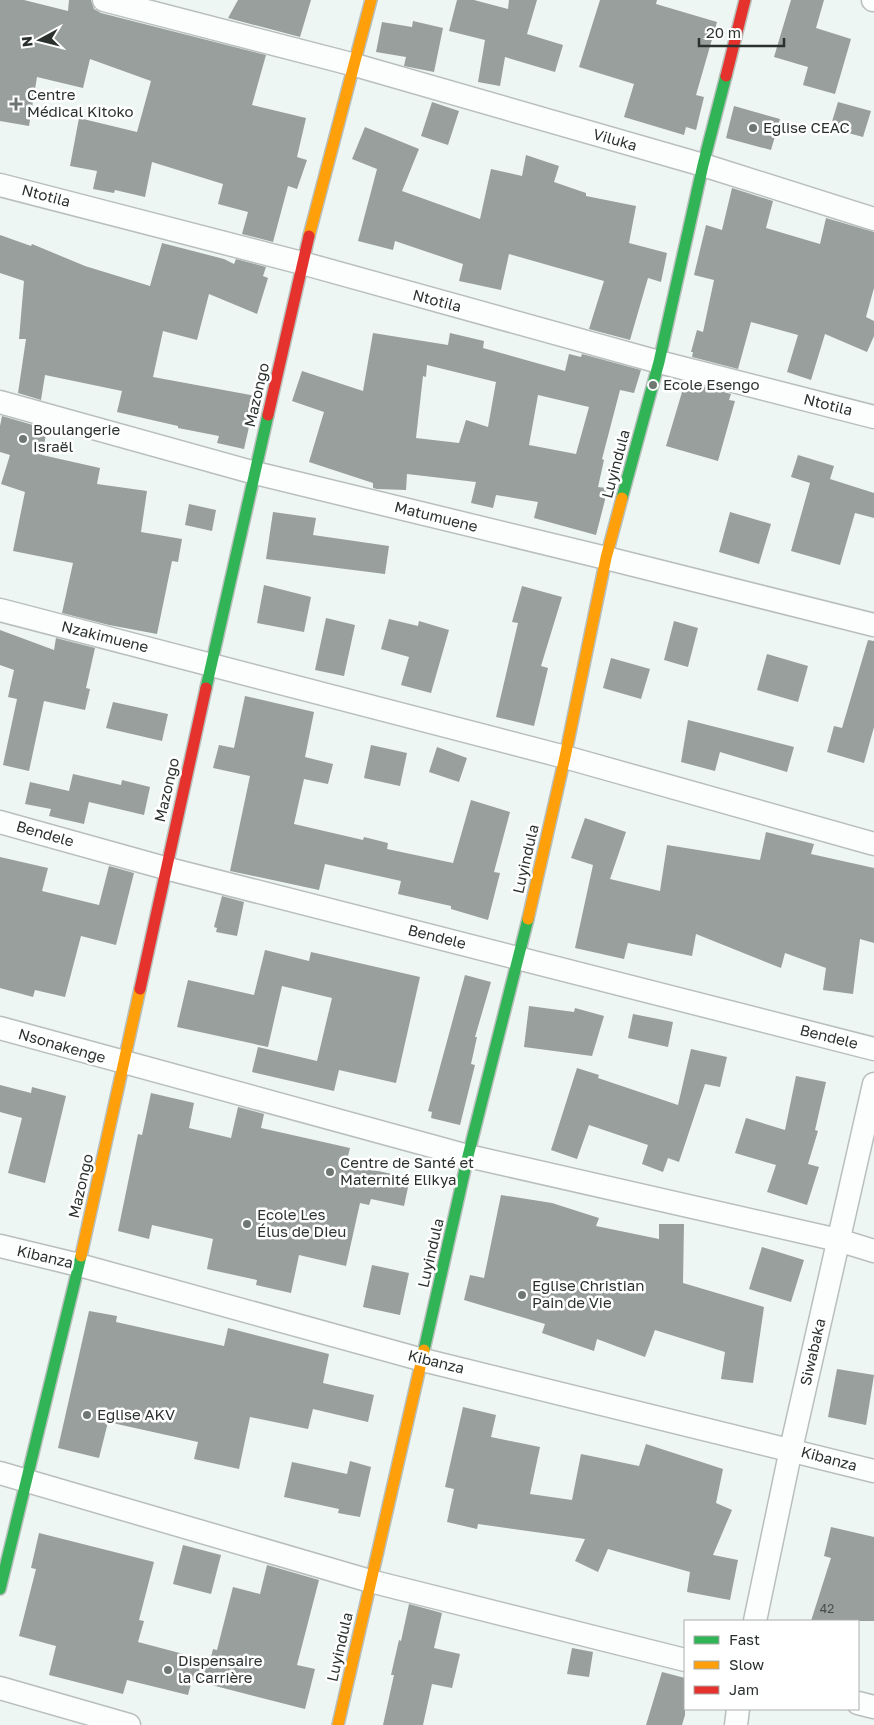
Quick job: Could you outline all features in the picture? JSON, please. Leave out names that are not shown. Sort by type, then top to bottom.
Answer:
[{"type":"street","name":"Viluka","points":[[104,0],[355,65],[703,165],[874,219]]},
{"type":"street","name":"Mazongo","points":[[0,1589],[79,1265],[165,868],[302,263],[371,0]]},
{"type":"street","name":"Luyindula","points":[[338,1725],[468,1156],[519,958],[565,757],[606,558],[659,362],[703,165],[745,0]]},
{"type":"street","name":"Ntotila","points":[[0,184],[302,263],[659,362],[874,417]]},
{"type":"street","name":"Matumuene","points":[[0,402],[255,473],[874,625]]},
{"type":"street","name":"Nzakimuene","points":[[0,610],[565,757],[874,844]]},
{"type":"street","name":"Bendele","points":[[0,822],[165,868],[874,1049]]},
{"type":"street","name":"Nsonakenge","points":[[0,1028],[124,1064],[468,1156],[838,1240],[874,1251]]},
{"type":"street","name":"Siwabaka","points":[[755,1620],[791,1449],[874,1084]]},
{"type":"street","name":"Kibanza","points":[[0,1246],[79,1265],[422,1360],[791,1449],[874,1471]]},
{"type":"street","points":[[0,1473],[370,1581],[684,1660]]},
{"type":"street","points":[[0,1688],[129,1725]]},
{"type":"street","points":[[859,1703],[874,1708]]},
{"type":"street","points":[[736,1725],[738,1710]]},
{"type":"building","points":[[0,0],[24,0],[68,11],[69,0],[91,0],[94,9],[101,13],[266,55],[252,105],[306,118],[297,157],[307,160],[297,189],[288,186],[273,242],[242,234],[248,212],[218,204],[223,184],[152,162],[145,197],[115,190],[114,193],[93,189],[97,171],[70,166],[79,118],[137,132],[151,81],[90,59],[83,88],[37,77],[29,126],[0,121]]},
{"type":"building","points":[[238,0],[311,0],[300,37],[228,18]]},
{"type":"building","points":[[457,0],[474,0],[508,9],[509,0],[537,0],[527,34],[563,45],[555,72],[505,57],[500,86],[478,82],[485,40],[449,31]]},
{"type":"building","points":[[600,0],[657,0],[656,4],[717,22],[696,95],[704,97],[696,130],[686,127],[684,135],[624,117],[634,84],[579,67]]},
{"type":"building","points":[[791,0],[824,0],[816,28],[851,39],[835,94],[803,85],[808,67],[774,57]]},
{"type":"building","points":[[413,21],[443,28],[434,72],[404,66],[406,57],[376,52],[382,22],[412,27]]},
{"type":"building","points":[[432,102],[459,111],[448,145],[421,136]]},
{"type":"building","points":[[838,102],[871,111],[863,137],[830,128]]},
{"type":"building","name":"Eglise CEAC","points":[[734,106],[780,119],[771,150],[726,138]]},
{"type":"building","points":[[365,127],[419,149],[402,191],[480,219],[491,169],[522,176],[526,155],[559,166],[554,182],[586,193],[586,196],[636,206],[629,243],[667,253],[661,282],[648,278],[630,340],[589,329],[604,281],[509,254],[501,290],[459,281],[463,264],[395,241],[393,250],[358,241],[377,169],[352,159]]},
{"type":"building","points":[[732,188],[773,201],[766,228],[820,244],[826,218],[874,232],[874,288],[866,317],[874,321],[874,336],[867,352],[825,334],[811,380],[787,372],[798,335],[751,322],[738,369],[692,357],[693,352],[691,352],[697,330],[703,332],[714,280],[694,275],[706,225],[722,230]]},
{"type":"building","points":[[0,235],[31,246],[32,244],[85,266],[150,286],[162,243],[224,259],[234,264],[236,259],[266,267],[263,276],[268,278],[257,314],[209,294],[197,340],[163,331],[153,377],[256,396],[244,449],[217,443],[219,436],[178,428],[178,426],[117,412],[122,391],[45,375],[41,400],[18,393],[26,339],[19,339],[24,281],[0,273]]},
{"type":"building","points":[[373,333],[448,345],[450,333],[484,341],[483,348],[565,371],[569,354],[581,357],[582,354],[641,370],[634,393],[620,390],[602,459],[604,460],[598,487],[606,488],[605,500],[596,535],[534,518],[538,502],[496,495],[493,508],[471,503],[476,482],[407,474],[406,490],[377,489],[373,488],[373,483],[309,462],[324,412],[292,401],[302,371],[363,391]],"holes":[[[427,365],[496,382],[488,427],[466,420],[459,443],[416,438],[423,376],[426,377]],[[538,395],[589,407],[576,454],[529,445]]]},
{"type":"building","points":[[685,382],[731,394],[729,400],[735,401],[718,461],[666,446]]},
{"type":"building","points":[[2,416],[47,429],[42,455],[100,468],[97,484],[147,491],[141,532],[182,539],[178,562],[172,561],[157,634],[109,625],[62,613],[73,563],[13,551],[25,492],[1,484],[10,455],[0,452]]},
{"type":"building","points":[[798,455],[834,466],[830,479],[874,493],[874,518],[855,513],[840,565],[791,551],[810,483],[791,477]]},
{"type":"building","points":[[189,504],[216,510],[212,531],[185,525]]},
{"type":"building","points":[[273,512],[316,518],[313,535],[389,546],[385,574],[266,559]]},
{"type":"building","points":[[730,512],[771,524],[759,564],[719,552]]},
{"type":"building","points":[[264,585],[311,597],[304,632],[257,623]]},
{"type":"building","points":[[522,586],[562,597],[541,666],[548,668],[534,726],[496,717],[518,623],[512,622]]},
{"type":"building","points":[[326,618],[355,625],[344,676],[315,670]]},
{"type":"building","points":[[389,619],[418,626],[419,621],[449,630],[431,693],[401,685],[409,657],[381,649]]},
{"type":"building","points":[[674,621],[698,628],[688,667],[664,660]]},
{"type":"building","points":[[0,630],[54,650],[56,638],[95,648],[86,688],[90,689],[85,710],[44,701],[29,771],[3,765],[17,699],[8,697],[14,670],[0,665]]},
{"type":"building","points":[[868,640],[874,641],[874,727],[864,763],[827,752],[834,726],[842,728]]},
{"type":"building","points":[[767,654],[808,666],[798,702],[757,690]]},
{"type":"building","points":[[611,658],[650,669],[641,699],[603,688]]},
{"type":"building","points":[[245,696],[314,712],[305,757],[333,764],[328,784],[304,779],[294,824],[363,840],[364,837],[388,843],[387,849],[453,863],[471,800],[510,812],[494,872],[500,873],[488,920],[451,909],[451,906],[398,894],[401,881],[325,864],[319,890],[230,871],[250,776],[213,768],[219,745],[234,748]]},
{"type":"building","points":[[113,702],[168,714],[162,741],[106,728]]},
{"type":"building","points":[[688,720],[794,747],[787,772],[720,752],[715,771],[681,762]]},
{"type":"building","points":[[371,745],[407,753],[400,786],[364,778]]},
{"type":"building","points":[[437,747],[467,758],[459,782],[429,772]]},
{"type":"building","points":[[73,774],[121,785],[122,780],[150,787],[144,815],[89,802],[84,824],[49,816],[51,809],[25,804],[30,782],[69,791]]},
{"type":"building","points":[[585,818],[626,832],[610,879],[660,891],[667,845],[760,860],[766,832],[814,844],[811,854],[874,868],[874,943],[860,939],[853,994],[823,990],[826,968],[785,953],[781,968],[696,934],[692,956],[628,943],[624,959],[575,948],[593,865],[571,858]]},
{"type":"building","points":[[0,857],[48,868],[42,891],[99,905],[109,866],[134,873],[116,945],[81,936],[65,997],[35,990],[33,997],[0,988]]},
{"type":"building","points":[[222,896],[244,902],[237,936],[216,932],[217,928],[214,927]]},
{"type":"building","points":[[265,950],[309,961],[311,952],[420,977],[396,1083],[339,1070],[334,1091],[252,1072],[258,1047],[317,1061],[332,998],[282,986],[268,1047],[177,1027],[188,980],[254,995]]},
{"type":"building","points":[[465,975],[491,982],[475,1037],[477,1037],[471,1064],[475,1065],[460,1125],[431,1118],[432,1112],[428,1111]]},
{"type":"building","points":[[529,1006],[574,1012],[575,1008],[604,1016],[592,1056],[524,1047]]},
{"type":"building","points":[[633,1014],[673,1022],[668,1047],[628,1038]]},
{"type":"building","points":[[691,1049],[727,1057],[720,1087],[705,1084],[679,1162],[668,1158],[663,1172],[642,1164],[648,1145],[589,1125],[577,1159],[551,1150],[577,1068],[599,1075],[598,1078],[678,1105]]},
{"type":"building","points":[[796,1076],[826,1082],[815,1130],[818,1131],[808,1164],[819,1167],[807,1205],[767,1192],[776,1165],[735,1153],[746,1118],[785,1130]]},
{"type":"building","points":[[0,1085],[31,1093],[32,1087],[66,1096],[45,1183],[8,1173],[22,1118],[0,1112]]},
{"type":"building","points":[[151,1093],[194,1103],[189,1128],[231,1138],[238,1107],[264,1114],[261,1128],[350,1148],[346,1164],[410,1178],[404,1206],[371,1199],[369,1205],[360,1203],[346,1266],[299,1255],[291,1293],[256,1285],[257,1280],[207,1269],[213,1239],[152,1225],[149,1239],[118,1231],[138,1134],[142,1135]]},
{"type":"building","points":[[501,1195],[552,1203],[599,1218],[596,1226],[659,1239],[659,1224],[684,1224],[683,1283],[764,1307],[753,1383],[721,1379],[725,1352],[655,1330],[645,1357],[597,1339],[594,1351],[542,1333],[545,1324],[464,1300],[470,1275],[484,1278]]},
{"type":"building","points":[[762,1247],[804,1260],[791,1302],[749,1289]]},
{"type":"building","points":[[372,1265],[409,1273],[400,1315],[363,1307]]},
{"type":"building","points":[[89,1311],[117,1316],[116,1322],[224,1346],[228,1328],[329,1354],[323,1383],[374,1395],[368,1422],[313,1409],[308,1429],[250,1417],[239,1469],[194,1459],[198,1442],[108,1422],[99,1458],[58,1448]]},
{"type":"building","points":[[837,1369],[874,1375],[866,1425],[828,1417]]},
{"type":"building","points":[[463,1407],[496,1415],[491,1437],[540,1447],[530,1494],[572,1500],[581,1454],[639,1466],[646,1444],[723,1469],[716,1503],[732,1510],[713,1555],[738,1560],[730,1600],[687,1592],[690,1572],[608,1549],[598,1572],[575,1561],[585,1539],[478,1524],[477,1529],[447,1522],[454,1489],[445,1487]]},
{"type":"building","points":[[350,1461],[371,1467],[360,1517],[338,1513],[339,1509],[284,1497],[292,1462],[347,1474]]},
{"type":"building","points":[[831,1527],[874,1537],[874,1621],[811,1620],[831,1558],[824,1556]]},
{"type":"building","points":[[39,1533],[154,1562],[139,1620],[144,1621],[138,1642],[210,1661],[213,1649],[217,1650],[233,1587],[260,1594],[267,1565],[319,1580],[297,1665],[315,1669],[305,1709],[192,1680],[188,1695],[127,1680],[123,1694],[49,1675],[56,1646],[19,1636],[36,1569],[31,1568]]},
{"type":"building","points":[[183,1545],[221,1555],[211,1594],[173,1584]]},
{"type":"building","points":[[409,1604],[442,1613],[434,1648],[460,1654],[452,1688],[432,1684],[423,1725],[383,1725],[394,1675],[391,1675]]},
{"type":"building","points":[[572,1648],[593,1652],[589,1677],[567,1674]]},
{"type":"building","points":[[662,1672],[684,1678],[685,1715],[682,1725],[646,1725]]},
{"type":"traffic: fast","points":[[622,498],[659,362],[703,165],[726,76]]},
{"type":"traffic: fast","points":[[206,688],[268,415]]},
{"type":"traffic: fast","points":[[424,1350],[468,1156],[528,919]]},
{"type":"traffic: fast","points":[[0,1589],[81,1256]]},
{"type":"traffic: slow","points":[[309,236],[371,0]]},
{"type":"traffic: slow","points":[[528,919],[565,757],[606,558],[622,498]]},
{"type":"traffic: slow","points":[[81,1256],[140,989]]},
{"type":"traffic: slow","points":[[338,1725],[424,1350]]},
{"type":"traffic: jam","points":[[726,76],[745,0]]},
{"type":"traffic: jam","points":[[268,415],[309,236]]},
{"type":"traffic: jam","points":[[140,989],[206,688]]},
{"type":"place","name":"Centre Médical Kitoko","points":[[16,104]]},
{"type":"place","name":"Eglise CEAC","points":[[753,128]]},
{"type":"place","name":"Ecole Esengo","points":[[653,385]]},
{"type":"place","name":"Boulangerie Israël","points":[[23,439]]},
{"type":"place","name":"Centre de Santé et Maternité Elikya","points":[[330,1172]]},
{"type":"place","name":"Ecole Les Élus de DIeu","points":[[247,1224]]},
{"type":"place","name":"Eglise Christian Pain de Vie","points":[[522,1295]]},
{"type":"place","name":"Eglise AKV","points":[[87,1415]]},
{"type":"place","name":"Dispensaire la Carrière","points":[[168,1670]]}]
